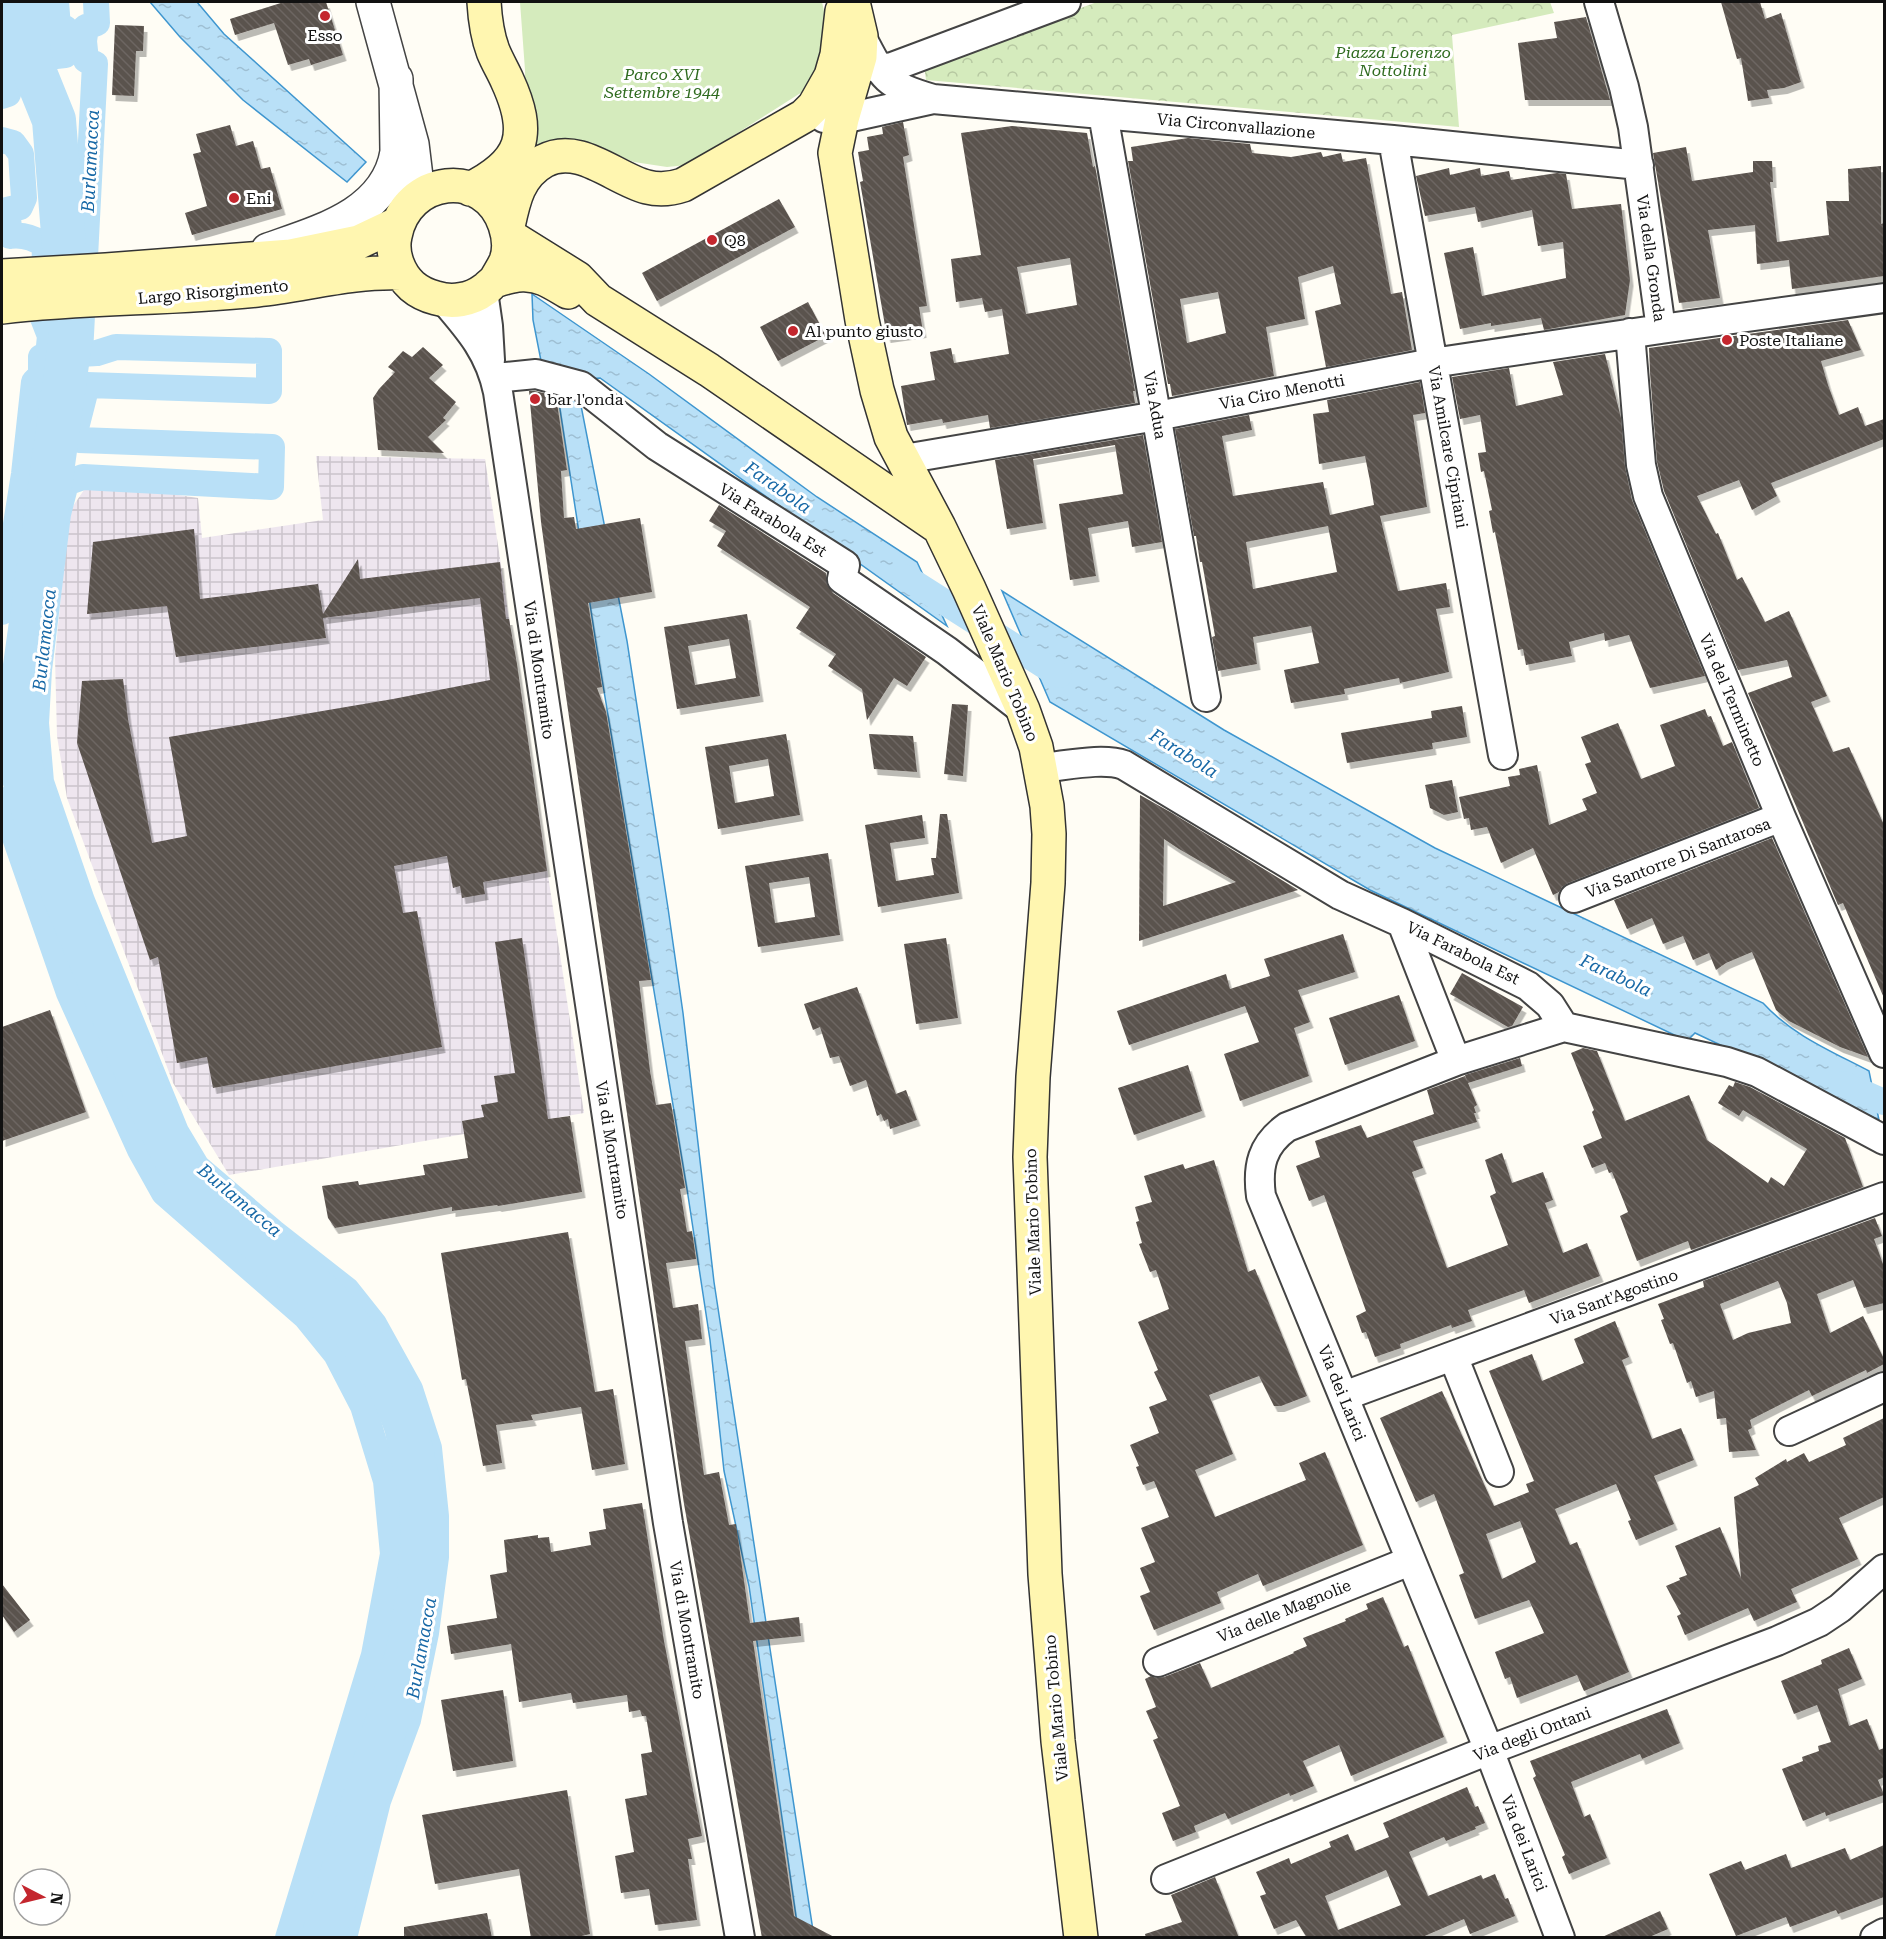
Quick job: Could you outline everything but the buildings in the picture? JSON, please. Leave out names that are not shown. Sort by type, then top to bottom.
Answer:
[{"type":"main road","points":[[484,2],[488,36],[515,100],[521,136],[515,153],[501,170],[489,179],[460,187],[437,187],[405,212],[394,240],[395,257],[401,273],[413,286],[428,296],[445,300],[471,297],[489,286],[523,274],[539,276],[569,292],[598,300]]},
{"type":"main road","points":[[489,286],[506,260],[513,203],[522,179],[530,170],[548,159],[563,156],[580,158],[645,187],[683,186],[804,116],[823,93],[831,76],[837,55],[843,2]]},
{"type":"main road","name":"Viale Mario Tobino","points":[[853,2],[861,36],[857,72],[842,119],[835,153],[862,320],[882,412],[891,437],[939,527],[1023,710],[1041,768],[1047,806],[1049,854],[1033,1077],[1030,1157],[1045,1575],[1058,1741],[1081,1938]]},
{"type":"main road","points":[[460,187],[483,195],[503,217],[508,233],[577,278],[598,300],[718,376],[939,527]]},
{"type":"main road","name":"Largo Risorgimento","points":[[107,285],[244,259],[291,256],[336,249],[359,242],[405,212]]},
{"type":"main road","name":"Largo Risorgimento","points":[[12,290],[107,285],[258,290],[366,273],[401,273]]},
{"type":"street","name":"Largo Risorgimento","points":[[374,2],[396,79],[415,163],[416,177],[405,212]]},
{"type":"street","points":[[878,69],[892,67],[1066,2]]},
{"type":"street","name":"Via della Gronda","points":[[1599,2],[1624,87],[1639,165],[1661,329],[1884,298]]},
{"type":"street","name":"Via Circonvallazione","points":[[861,36],[878,69],[887,79],[933,99],[1393,140],[1639,165]]},
{"type":"street","name":"Largo Risorgimento","points":[[396,79],[412,117],[460,187]]},
{"type":"street","name":"Largo Risorgimento","points":[[244,259],[337,225],[373,199],[382,188],[395,163],[398,138],[396,79]]},
{"type":"street","points":[[804,116],[842,119],[933,99]]},
{"type":"street","name":"Via Adua","points":[[1103,114],[1206,697]]},
{"type":"street","name":"Via Amilcare Cipriani","points":[[1393,140],[1503,755]]},
{"type":"street","name":"Via di Montramito","points":[[489,286],[488,326],[493,370],[668,1523],[740,1938]]},
{"type":"street","name":"Via di Montramito","points":[[445,300],[468,328],[493,370]]},
{"type":"street","name":"Via Ciro Menotti","points":[[904,459],[1157,416],[1432,363],[1661,329]]},
{"type":"street","name":"Via del Terminetto","points":[[1630,333],[1641,465],[1648,496],[1781,818],[1884,1053]]},
{"type":"street","name":"Via Farabola Est","points":[[493,370],[548,376],[581,386],[657,446],[845,566],[842,579],[947,651],[1023,710]]},
{"type":"street","name":"Via Farabola Est","points":[[1041,768],[1105,762],[1124,765],[1340,895],[1402,923],[1528,986],[1550,1005],[1564,1027]]},
{"type":"street","name":"Via Santorre Di Santarosa","points":[[1574,898],[1781,818]]},
{"type":"street","points":[[1402,923],[1456,1061]]},
{"type":"street","points":[[1564,1027],[1727,1062],[1757,1072],[1884,1140]]},
{"type":"street","name":"Via dei Larici","points":[[1552,1935],[1489,1750],[1261,1196],[1259,1170],[1272,1140],[1287,1127],[1456,1061],[1564,1027]]},
{"type":"street","name":"Via Sant'Agostino","points":[[1344,1396],[1884,1197]]},
{"type":"street","points":[[1454,1356],[1499,1472]]},
{"type":"street","points":[[1789,1431],[1884,1387]]},
{"type":"street","name":"Via delle Magnolie","points":[[1158,1662],[1410,1561]]},
{"type":"street","name":"Via degli Ontani","points":[[1166,1879],[1489,1750],[1777,1641],[1819,1622],[1840,1608],[1884,1569]]},
{"type":"street","points":[[1875,1938],[1884,1934]]},
{"type":"shaded area","points":[[316,456],[485,459],[584,1113],[229,1175],[173,1083],[67,798],[57,736],[55,657],[69,512],[84,490],[111,485],[198,498],[202,538],[323,520]]},
{"type":"green space","name":"Parco XVI Settembre 1944","points":[[520,2],[822,2],[826,20],[827,51],[810,87],[687,165],[667,167],[634,162],[593,146],[526,163],[525,70]]},
{"type":"green space","name":"Piazza Lorenzo Nottolini","points":[[1097,2],[1550,2],[1554,13],[1452,35],[1459,127],[926,80],[924,66]]},
{"type":"water","points":[[150,2],[197,2],[224,34],[366,162],[347,182],[243,100],[180,37]]},
{"type":"water","points":[[532,294],[649,374],[817,497],[917,562],[947,626],[600,378],[576,380],[627,641],[668,908],[683,1013],[714,1282],[814,1937],[799,1937],[749,1586],[724,1471],[710,1340],[687,1189],[596,643],[556,383],[542,366],[533,320]]},
{"type":"water","points":[[1002,591],[1224,730],[1435,848],[1763,1003],[1799,1033],[1869,1071],[1879,1120],[1695,1033],[1687,1041],[1370,890],[1050,702]]},
{"type":"waterway","name":"Burlamacca","points":[[2,2],[13,47],[14,70],[8,94],[2,96]]},
{"type":"waterway","name":"Burlamacca","points":[[25,2],[29,58],[54,120],[71,335],[24,673],[19,760],[33,810],[66,900],[154,1114],[184,1175],[325,1298],[358,1336],[378,1364],[393,1392],[406,1426],[421,1497],[423,1538],[419,1590],[408,1651],[323,1938]]},
{"type":"waterway","name":"Burlamacca","points":[[37,2],[42,43],[47,53],[56,56],[65,55],[65,28],[58,27],[56,2]]},
{"type":"waterway","name":"Burlamacca","points":[[96,2],[97,23],[86,27],[84,41],[86,60],[95,64],[80,354],[97,353],[116,347],[269,351],[269,391],[87,385],[76,428],[79,440],[272,447],[271,487],[83,477],[66,483],[58,514],[39,670],[36,723],[41,782],[82,901],[176,1132],[197,1167],[273,1232],[347,1290],[374,1324],[410,1389],[429,1448],[436,1516],[436,1557],[426,1633],[408,1720],[378,1801],[344,1938]]},
{"type":"waterway","name":"Burlamacca","points":[[2,140],[13,143],[21,154],[24,198],[20,207],[7,210],[10,236],[28,237],[45,245],[43,318],[50,336],[48,356],[41,357],[41,375],[34,382],[24,474],[2,612]]},
{"type":"waterway","name":"Farabola","points":[[905,577],[1059,675]]},
{"type":"waterway","name":"Burlamacca","points":[[2,800],[69,993],[140,1150],[164,1193],[306,1317],[336,1354],[363,1406],[386,1481],[393,1554],[374,1655],[288,1938]]},
{"type":"waterway","name":"Farabola","points":[[1843,1084],[1884,1102]]},
{"type":"place","name":"Esso","points":[[325,16]]},
{"type":"place","name":"Eni","points":[[234,198]]},
{"type":"place","name":"Q8","points":[[712,240]]},
{"type":"place","name":"Al punto giusto","points":[[793,331]]},
{"type":"place","name":"Poste Italiane","points":[[1727,340]]},
{"type":"place","name":"bar l'onda","points":[[535,399]]}]
